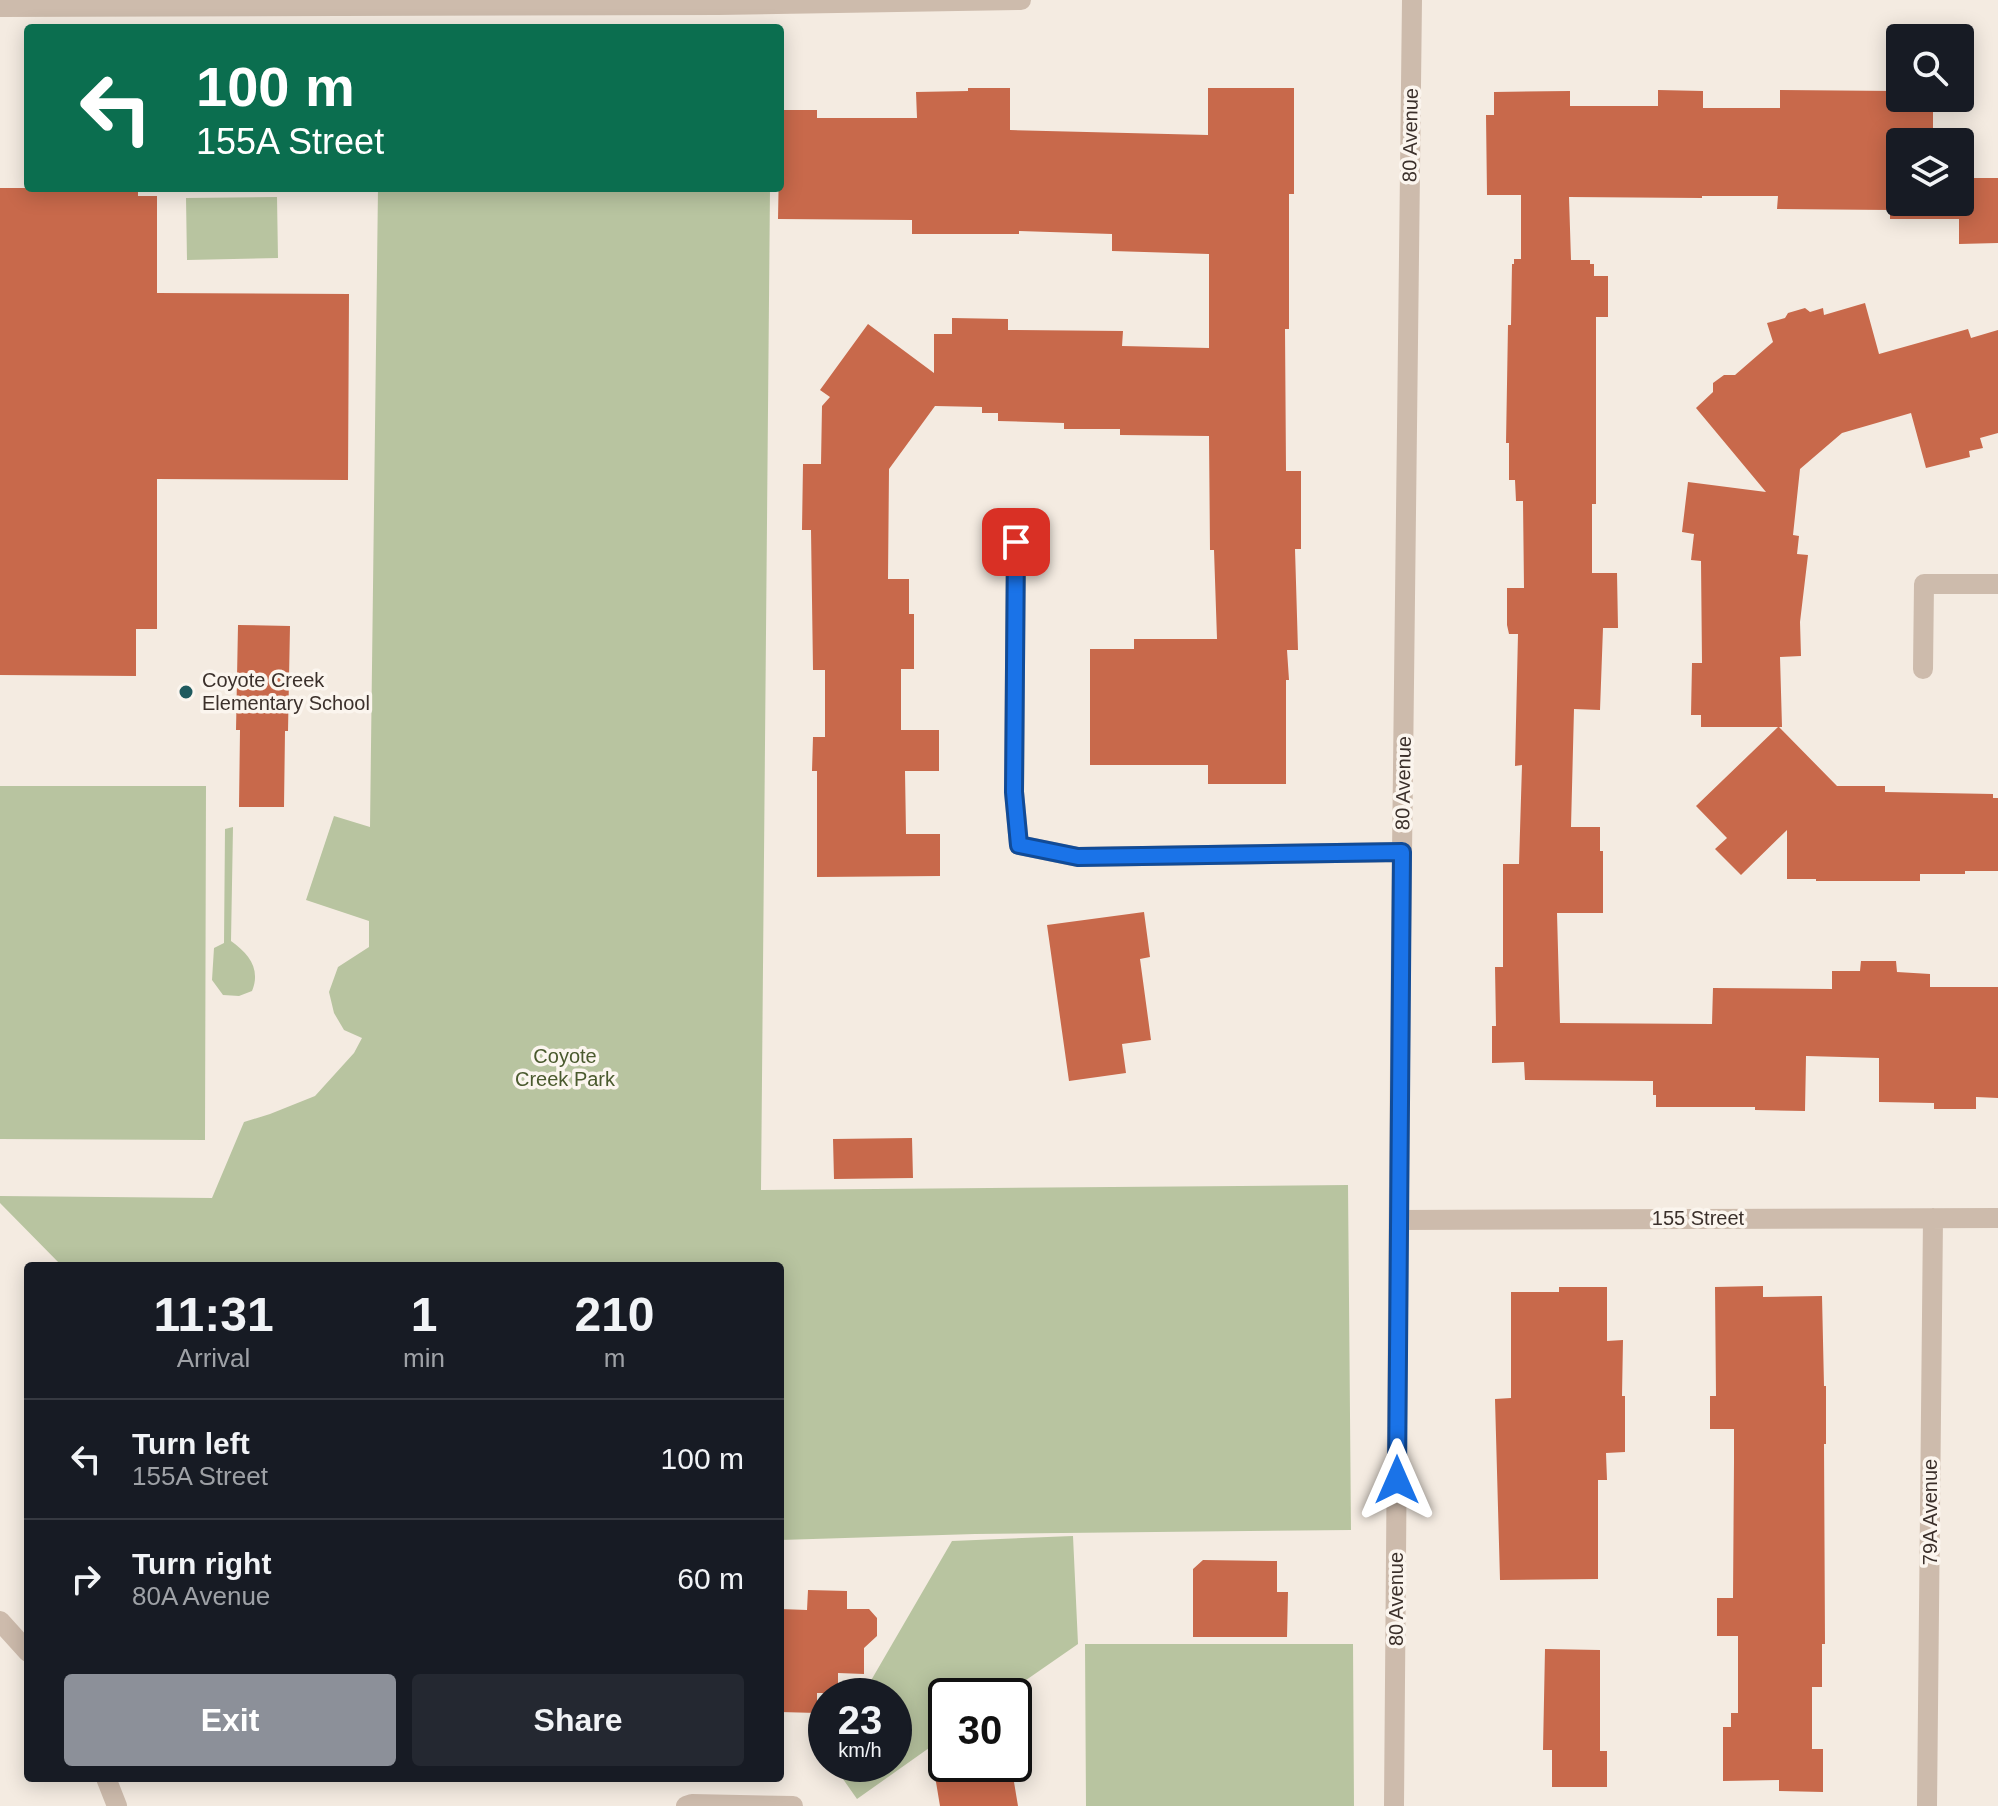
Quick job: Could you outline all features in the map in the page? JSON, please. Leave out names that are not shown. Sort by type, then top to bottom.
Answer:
[{"type":"street","points":[[0,7],[189,3],[718,5],[1021,0]]},
{"type":"street","name":"80 Avenue","points":[[1394,1806],[1412,0]]},
{"type":"street","points":[[1016,542],[1014,792],[1019,845],[1078,857],[1402,852]]},
{"type":"street","points":[[1923,669],[1924,584],[1998,584]]},
{"type":"street","name":"79A Avenue","points":[[1927,1806],[1933,1218]]},
{"type":"street","name":"155 Street","points":[[1399,1220],[1998,1218]]},
{"type":"street","points":[[0,1621],[24,1648]]},
{"type":"street","points":[[108,1782],[117,1806]]},
{"type":"street","points":[[686,1806],[793,1806]]},
{"type":"green space","name":"Coyote Creek Park","points":[[378,192],[770,192],[761,1190],[1348,1185],[1351,1530],[975,1534],[784,1540],[784,1262],[58,1262],[0,1203],[0,1196],[212,1198],[244,1122],[315,1096],[354,1053],[362,1038],[344,1030],[334,1013],[329,992],[338,967],[369,947],[369,921],[306,900],[334,816],[370,827]]},
{"type":"green space","points":[[277,197],[278,258],[187,260],[186,198]]},
{"type":"green space","points":[[0,786],[206,786],[205,1140],[0,1139]]},
{"type":"green space","points":[[233,827],[231,941],[248,957],[255,976],[252,991],[239,996],[223,995],[212,980],[214,948],[224,943],[225,829]]},
{"type":"green space","points":[[1073,1536],[1078,1644],[1029,1678],[928,1678],[928,1749],[912,1760],[912,1678],[872,1678],[952,1541]]},
{"type":"green space","points":[[1085,1644],[1353,1644],[1354,1806],[1086,1806]]},
{"type":"green space","points":[[845,1782],[881,1782],[857,1799]]},
{"type":"building","points":[[968,88],[1010,88],[1010,130],[1208,135],[1208,88],[1294,88],[1294,194],[1289,194],[1289,329],[1285,329],[1286,471],[1301,471],[1301,549],[1295,549],[1298,650],[1287,650],[1286,784],[1208,784],[1208,765],[1090,765],[1090,649],[1134,649],[1134,639],[1217,639],[1214,550],[1210,550],[1209,436],[1120,435],[1120,429],[1064,429],[1064,423],[998,421],[998,413],[982,413],[982,407],[935,406],[889,469],[888,579],[909,579],[909,614],[914,614],[914,669],[901,669],[901,730],[939,730],[939,771],[905,771],[906,834],[940,834],[940,876],[817,877],[817,771],[812,771],[813,737],[825,737],[825,670],[813,670],[811,530],[802,530],[803,464],[821,464],[822,406],[830,397],[820,390],[868,324],[934,373],[934,334],[952,334],[952,318],[1008,319],[1008,330],[1123,331],[1122,346],[1209,348],[1209,254],[1112,251],[1112,234],[1019,231],[1019,234],[912,234],[912,220],[778,219],[778,192],[784,192],[784,110],[817,110],[817,118],[917,118],[916,92],[968,91]]},
{"type":"building","points":[[1658,90],[1703,91],[1703,108],[1780,108],[1780,90],[1886,91],[1886,112],[1933,112],[1933,128],[1886,128],[1886,210],[1777,209],[1778,196],[1569,197],[1571,260],[1590,260],[1590,264],[1594,264],[1594,276],[1608,276],[1608,317],[1596,317],[1596,504],[1592,504],[1592,573],[1617,573],[1618,628],[1603,628],[1600,710],[1574,709],[1571,827],[1600,827],[1603,913],[1557,913],[1560,1023],[1712,1024],[1713,988],[1832,989],[1832,971],[1860,971],[1861,961],[1896,961],[1897,972],[1930,974],[1930,987],[1998,987],[1998,1098],[1976,1097],[1976,1109],[1934,1109],[1934,1103],[1879,1102],[1879,1058],[1806,1056],[1805,1111],[1755,1110],[1755,1107],[1656,1107],[1653,1081],[1525,1080],[1524,1062],[1492,1063],[1492,1026],[1496,1026],[1495,967],[1503,967],[1503,864],[1519,864],[1522,765],[1515,766],[1518,634],[1509,634],[1507,588],[1524,588],[1523,501],[1516,501],[1515,480],[1509,480],[1509,443],[1506,443],[1508,325],[1511,325],[1512,264],[1514,259],[1521,259],[1521,195],[1487,195],[1486,115],[1494,115],[1494,92],[1570,91],[1570,106],[1658,106]]},
{"type":"building","points":[[1974,178],[1998,178],[1998,243],[1959,244],[1959,219],[1890,219],[1890,216],[1974,216]]},
{"type":"building","points":[[0,188],[24,188],[24,192],[138,192],[138,196],[157,196],[157,293],[349,294],[348,480],[157,479],[157,629],[136,629],[136,676],[0,675]]},
{"type":"building","points":[[1865,303],[1879,354],[1968,329],[1971,338],[1998,330],[1998,433],[1980,438],[1983,448],[1969,451],[1970,457],[1926,468],[1911,413],[1842,433],[1800,469],[1793,535],[1799,536],[1797,554],[1808,555],[1800,622],[1801,656],[1780,657],[1782,727],[1779,727],[1837,786],[1885,786],[1885,792],[1993,794],[1993,798],[1998,798],[1998,871],[1920,874],[1920,881],[1787,879],[1787,830],[1741,875],[1715,849],[1727,838],[1696,806],[1778,727],[1701,727],[1701,715],[1691,715],[1692,663],[1702,663],[1701,561],[1691,560],[1694,534],[1682,532],[1688,482],[1766,492],[1696,408],[1713,392],[1713,383],[1724,375],[1735,375],[1773,342],[1767,323],[1805,308],[1810,312],[1823,308],[1824,315]]},
{"type":"building","points":[[238,625],[290,626],[284,807],[239,807],[240,730],[236,730]]},
{"type":"building","points":[[1144,912],[1150,957],[1140,959],[1151,1040],[1122,1044],[1126,1073],[1069,1081],[1047,925]]},
{"type":"building","points":[[912,1138],[913,1178],[834,1179],[833,1139]]},
{"type":"building","points":[[1763,1286],[1763,1297],[1822,1296],[1826,1386],[1825,1644],[1822,1644],[1822,1687],[1812,1687],[1812,1749],[1823,1749],[1823,1792],[1779,1791],[1779,1780],[1723,1781],[1723,1727],[1731,1727],[1731,1713],[1738,1713],[1738,1636],[1717,1636],[1717,1598],[1733,1598],[1734,1429],[1710,1429],[1710,1396],[1716,1396],[1715,1287]]},
{"type":"building","points":[[1559,1287],[1607,1287],[1607,1341],[1623,1340],[1625,1452],[1606,1453],[1607,1480],[1598,1480],[1598,1579],[1500,1580],[1495,1399],[1511,1398],[1511,1292],[1559,1292]]},
{"type":"building","points":[[1203,1560],[1277,1561],[1277,1592],[1288,1592],[1287,1637],[1193,1637],[1193,1569]]},
{"type":"building","points":[[808,1590],[847,1591],[847,1609],[869,1609],[877,1618],[877,1636],[864,1648],[864,1674],[838,1673],[838,1678],[808,1678],[808,1713],[784,1712],[784,1609],[807,1610]]},
{"type":"building","points":[[1545,1649],[1600,1650],[1600,1751],[1607,1751],[1607,1787],[1552,1787],[1552,1750],[1543,1750]]},
{"type":"building","points":[[936,1782],[1014,1782],[1018,1806],[940,1806]]},
{"type":"place","name":"Coyote Creek Elementary School","points":[[186,692]]},
{"type":"route","points":[[1016,542],[1014,792],[1019,845],[1078,857],[1402,852],[1397,1480]]}]
